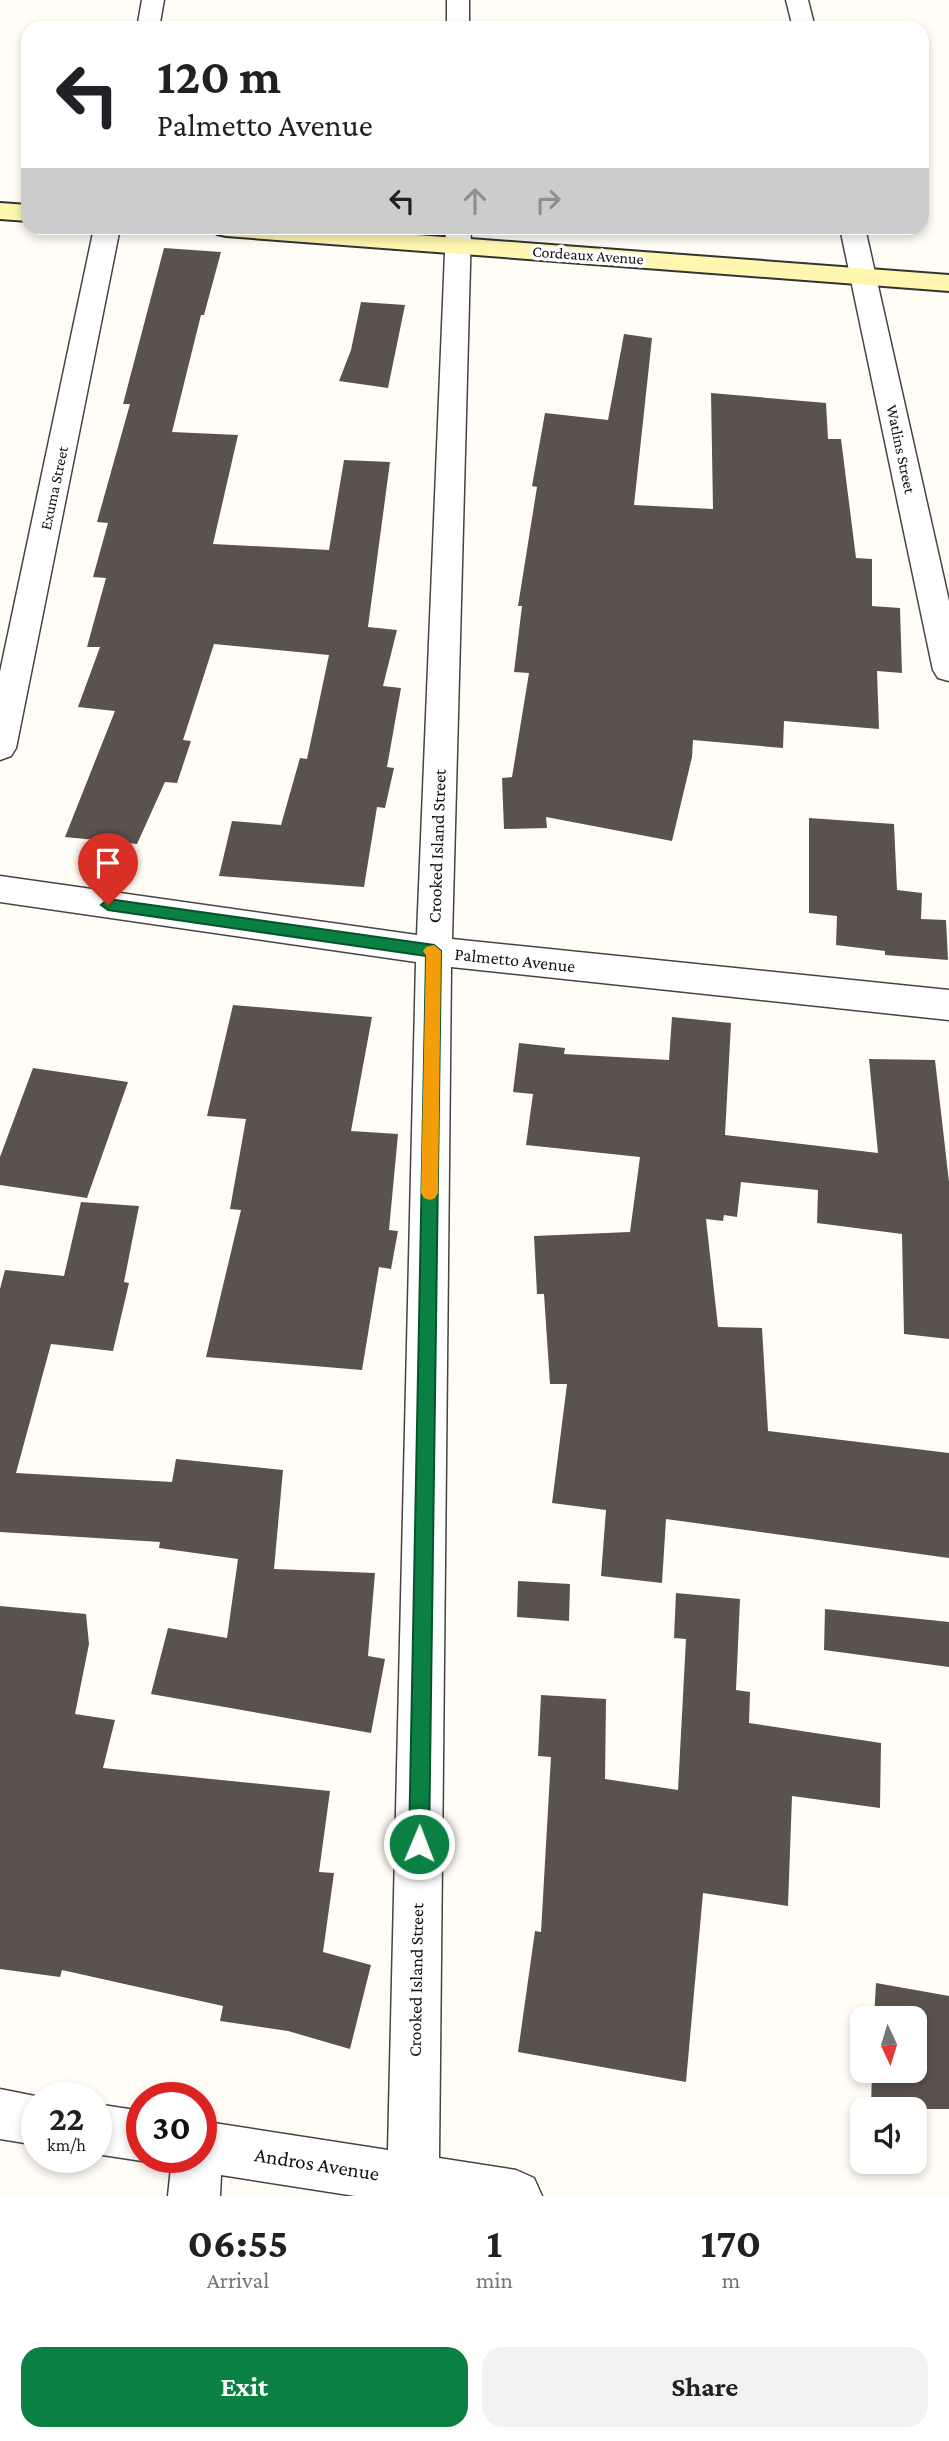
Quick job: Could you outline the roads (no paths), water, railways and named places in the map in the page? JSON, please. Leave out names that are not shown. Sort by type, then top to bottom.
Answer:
[{"type":"street","points":[[149,21],[153,0]]},
{"type":"street","points":[[458,0],[458,21]]},
{"type":"street","points":[[797,0],[802,21]]},
{"type":"street","points":[[0,211],[21,212]]},
{"type":"street","name":"Exuma Street","points":[[0,748],[106,235]]},
{"type":"street","name":"Cordeaux Avenue","points":[[429,235],[949,283]]},
{"type":"street","name":"Watlins Street","points":[[854,235],[949,670]]},
{"type":"street","name":"Crooked Island Street","points":[[413,2178],[434,951],[458,236]]},
{"type":"street","name":"Palmetto Avenue","points":[[0,889],[434,951],[949,1005]]},
{"type":"street","points":[[0,2114],[21,2117]]},
{"type":"street","name":"Andros Avenue","points":[[217,2148],[516,2196]]},
{"type":"street","points":[[194,2196],[196,2173]]}]
